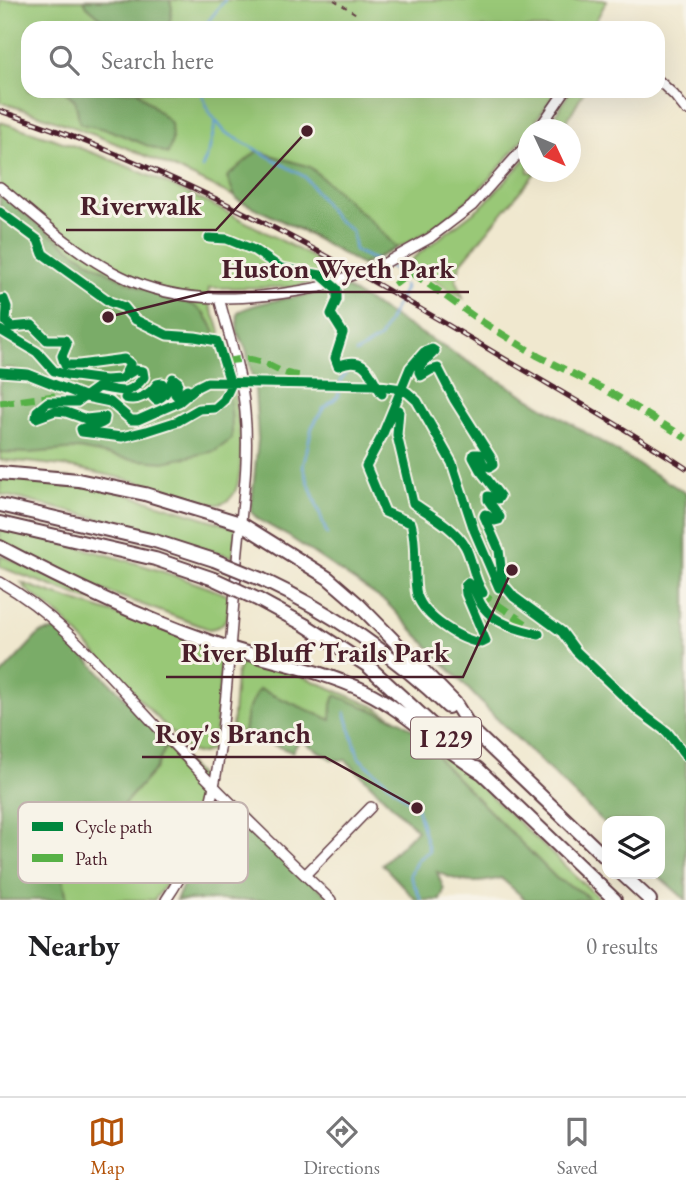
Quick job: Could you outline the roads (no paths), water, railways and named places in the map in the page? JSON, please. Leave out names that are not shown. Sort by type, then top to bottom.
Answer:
[{"type":"highway","points":[[0,473],[78,480],[145,494],[240,523],[328,578],[358,604],[455,703],[470,727]]},
{"type":"highway","name":"I 229","points":[[0,505],[155,541],[214,560],[313,605],[378,646],[422,682],[602,854]]},
{"type":"highway","name":"I 229","points":[[0,523],[155,559],[214,579],[304,625],[368,666],[412,704],[615,900]]},
{"type":"highway","points":[[0,547],[101,599],[230,648],[365,691],[413,720],[455,757],[482,773]]},
{"type":"highway","points":[[627,879],[650,900]]},
{"type":"street","points":[[665,87],[686,110]]},
{"type":"street","points":[[546,119],[560,98]]},
{"type":"street","points":[[0,187],[83,253],[120,276],[181,295],[219,298],[274,295],[320,287],[385,263],[430,238],[472,206],[518,154]]},
{"type":"street","points":[[210,802],[215,788],[230,648],[246,463],[243,391],[219,298]]},
{"type":"street","points":[[0,582],[57,621],[229,802]]},
{"type":"street","points":[[305,876],[370,807]]},
{"type":"street","points":[[248,820],[331,900]]},
{"type":"street","points":[[166,900],[176,883]]},
{"type":"waterway","points":[[208,21],[225,0]]},
{"type":"waterway","points":[[204,98],[209,112],[225,132],[305,177],[336,219],[352,231],[355,251],[379,262]]},
{"type":"waterway","points":[[202,168],[216,121]]},
{"type":"waterway","points":[[385,265],[401,273]]},
{"type":"waterway","points":[[356,353],[380,338],[405,288],[404,285]]},
{"type":"waterway","points":[[327,534],[303,467],[312,427],[323,409],[338,396],[341,380],[349,368]]},
{"type":"waterway","points":[[345,712],[359,758],[417,808],[429,851],[417,860],[410,875],[421,900]]},
{"type":"railway","points":[[0,111],[129,159],[254,218],[376,283],[686,468]]},
{"type":"place","name":"Riverwalk","points":[[307,131]]},
{"type":"place","name":"Huston Wyeth Park","points":[[108,317]]},
{"type":"place","name":"River Bluff Trails Park","points":[[512,570]]},
{"type":"place","name":"Roy's Branch","points":[[417,808]]}]
